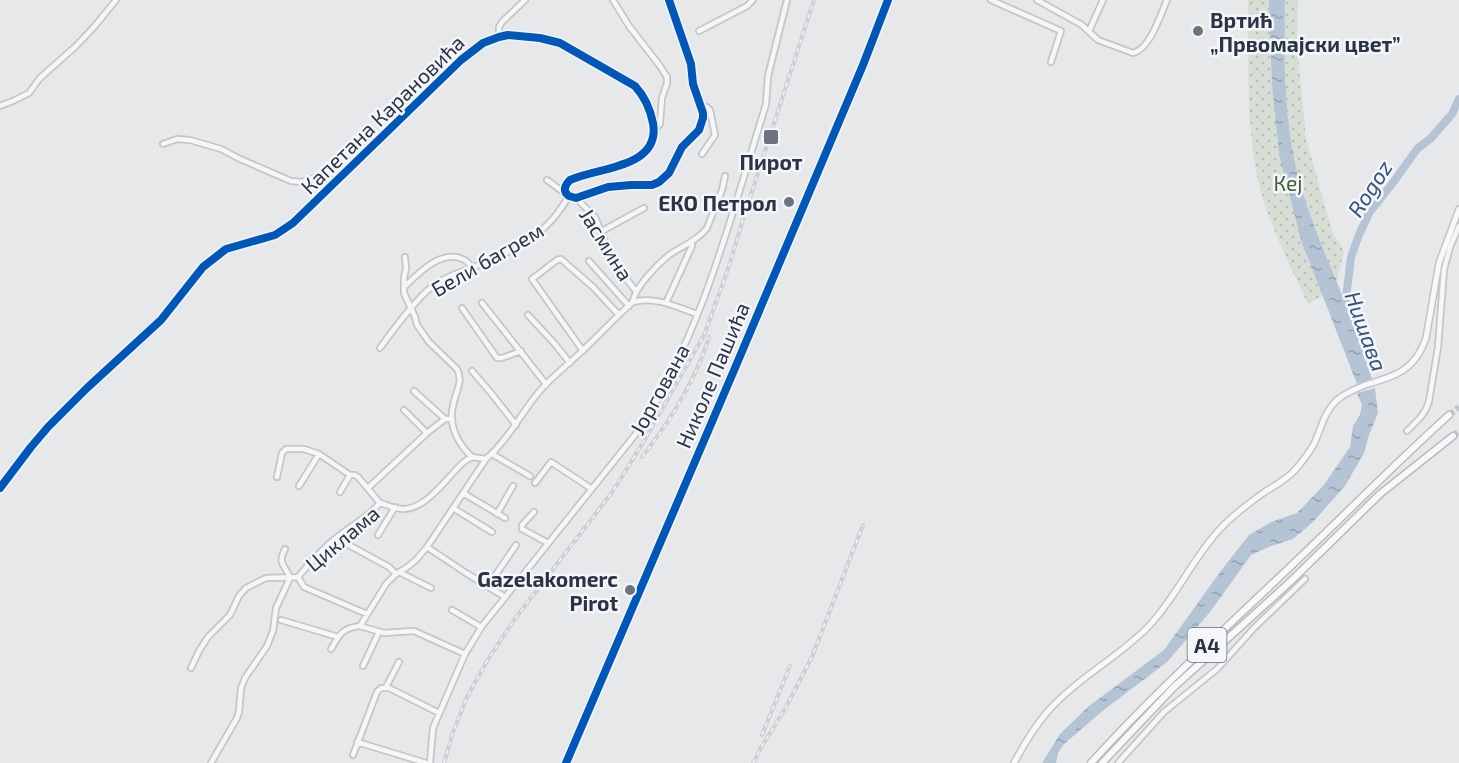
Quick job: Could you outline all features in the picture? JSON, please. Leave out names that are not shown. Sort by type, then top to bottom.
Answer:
[{"type":"highway","name":"A4","points":[[1091,763],[1188,663],[1449,415]]},
{"type":"highway","name":"A4","points":[[1102,763],[1173,688],[1297,575],[1380,494],[1453,436]]},
{"type":"main road","name":"Николе Пашића","points":[[566,763],[739,359],[863,65],[888,0]]},
{"type":"main road","points":[[1014,763],[1033,731],[1051,709],[1130,643],[1156,617],[1177,591],[1212,537],[1240,509],[1297,468],[1314,444],[1322,421],[1330,408],[1344,394],[1390,378],[1411,365],[1423,347],[1439,262],[1459,208]]},
{"type":"street","points":[[0,106],[29,93],[40,78],[94,27],[116,0]]},
{"type":"street","points":[[499,37],[499,27],[502,22],[525,0]]},
{"type":"street","points":[[568,195],[565,186],[570,180],[628,163],[644,155],[648,150],[654,130],[660,124],[662,98],[667,77],[629,26],[613,0]]},
{"type":"street","points":[[547,180],[576,198],[608,187],[652,185],[669,173],[682,147],[699,130],[703,118],[693,84],[691,64],[669,0]]},
{"type":"street","points":[[699,30],[747,6],[753,0]]},
{"type":"street","name":"Јоргована","points":[[428,763],[433,728],[465,654],[481,627],[639,430],[670,376],[712,279],[766,104],[768,76],[788,0]]},
{"type":"street","points":[[990,0],[1061,31],[1051,62]]},
{"type":"street","points":[[1037,0],[1082,24],[1098,40],[1133,53],[1142,49],[1150,38],[1167,0]]},
{"type":"street","points":[[1050,7],[1053,0]]},
{"type":"street","points":[[1089,31],[1103,0]]},
{"type":"street","name":"Капетана Карановића","points":[[0,488],[48,427],[161,320],[203,267],[226,249],[275,235],[284,230],[461,60],[483,43],[508,35],[549,39],[560,43],[634,86],[647,103],[654,130]]},
{"type":"street","points":[[700,106],[710,110],[715,135],[702,154]]},
{"type":"street","name":"Капетана Карановића","points":[[163,144],[177,139],[190,140],[221,149],[291,181],[302,182],[320,176],[336,182]]},
{"type":"street","points":[[360,626],[386,584],[416,560],[427,547],[486,459],[516,425],[546,384],[631,304],[636,291],[665,259],[704,233],[722,190],[725,176]]},
{"type":"street","name":"Бели багрем","points":[[380,348],[417,301],[436,283],[501,255],[535,235],[558,214],[568,195]]},
{"type":"street","name":"Јасмина","points":[[576,198],[593,214],[615,265],[636,291]]},
{"type":"street","points":[[602,231],[644,208]]},
{"type":"street","points":[[1407,431],[1423,415],[1429,401],[1438,347],[1444,270],[1459,226]]},
{"type":"street","points":[[666,303],[692,246],[691,242]]},
{"type":"street","points":[[368,488],[427,433],[448,419],[460,384],[457,369],[417,325],[404,293],[405,257]]},
{"type":"street","points":[[404,287],[435,261],[450,257],[464,260],[471,267]]},
{"type":"street","points":[[583,351],[532,279],[558,259],[563,260],[619,315]]},
{"type":"street","points":[[589,261],[631,304]]},
{"type":"street","points":[[631,304],[648,300],[666,303],[697,314]]},
{"type":"street","points":[[482,303],[546,384]]},
{"type":"street","points":[[462,308],[497,358],[521,351]]},
{"type":"street","points":[[528,315],[570,363]]},
{"type":"street","points":[[472,371],[516,425]]},
{"type":"street","points":[[414,391],[448,419],[456,436],[472,457],[486,459]]},
{"type":"street","points":[[404,410],[427,433]]},
{"type":"street","points":[[277,477],[282,453],[286,449],[304,449],[319,454],[350,475],[357,476],[380,503]]},
{"type":"street","points":[[299,486],[319,454]]},
{"type":"street","points":[[492,454],[530,476]]},
{"type":"street","name":"Циклама","points":[[191,668],[208,637],[230,615],[238,597],[246,588],[266,578],[297,577],[336,538],[380,503],[404,509],[417,505],[429,497],[460,465],[472,457]]},
{"type":"street","points":[[535,483],[551,462],[592,489]]},
{"type":"street","points":[[340,492],[350,475]]},
{"type":"street","points":[[497,514],[513,486]]},
{"type":"street","points":[[462,493],[505,518]]},
{"type":"street","name":"Циклама","points":[[378,534],[395,507]]},
{"type":"street","points":[[453,508],[492,532]]},
{"type":"street","points":[[534,512],[522,525],[522,529],[548,543]]},
{"type":"street","points":[[336,538],[398,573],[431,588]]},
{"type":"street","points":[[488,586],[516,545]]},
{"type":"street","points":[[427,547],[505,597]]},
{"type":"street","name":"Циклама","points":[[285,549],[280,559],[291,578]]},
{"type":"street","points":[[297,577],[304,586],[367,614]]},
{"type":"street","name":"Циклама","points":[[211,763],[237,718],[244,678],[267,646],[273,631],[276,608],[291,578]]},
{"type":"street","points":[[1118,763],[1164,712],[1216,669],[1254,628],[1305,579]]},
{"type":"street","points":[[452,610],[481,627]]},
{"type":"street","points":[[281,620],[338,637]]},
{"type":"street","points":[[331,649],[344,630],[360,626],[379,632],[414,631],[465,654]]},
{"type":"street","points":[[363,666],[379,632]]},
{"type":"street","points":[[386,687],[399,662]]},
{"type":"street","points":[[353,755],[377,692],[381,688],[386,687],[439,713]]},
{"type":"street","points":[[357,742],[428,763]]},
{"type":"green space","name":"Кеј","points":[[1248,0],[1298,0],[1297,47],[1306,139],[1333,234],[1344,251],[1335,288],[1308,304],[1270,219],[1255,166],[1250,119]]},
{"type":"water","points":[[1269,0],[1285,0],[1288,117],[1301,186],[1318,236],[1352,318],[1372,379],[1357,384],[1301,240],[1279,154],[1272,84]]},
{"type":"water","points":[[1375,388],[1378,413],[1364,453],[1345,486],[1313,522],[1293,539],[1251,555],[1210,612],[1167,662],[1105,709],[1064,744],[1058,753],[1056,763],[1042,763],[1060,734],[1089,706],[1164,650],[1249,535],[1271,522],[1297,513],[1323,486],[1350,447],[1353,426],[1360,415],[1362,405],[1357,393]]},
{"type":"waterway","name":"Rogoz","points":[[1344,314],[1351,257],[1369,213],[1417,149],[1431,138],[1452,114],[1459,99]]},
{"type":"tunnel","points":[[1449,415],[1459,407]]},
{"type":"tunnel","points":[[1453,436],[1459,431]]},
{"type":"railway","points":[[444,763],[467,697],[487,661],[514,620],[613,491],[705,333],[729,266],[814,0]]},
{"type":"railway","points":[[642,457],[681,400],[697,370],[709,337]]},
{"type":"railway","points":[[753,763],[812,657],[863,525]]},
{"type":"railway","points":[[762,735],[790,666]]},
{"type":"cycle path","points":[[0,488],[48,427],[161,320],[203,267],[226,249],[275,235],[293,223],[461,60],[483,43],[508,35],[540,38],[560,43],[635,86],[644,99],[653,123],[653,138],[647,149],[625,164],[570,180],[565,188],[569,196],[576,198],[608,187],[652,185],[659,182],[669,173],[682,147],[699,130],[703,118],[693,84],[691,64],[669,0]]},
{"type":"cycle path","points":[[566,763],[863,65],[888,0]]},
{"type":"place","name":"Вртић „Првомајски цвет”","points":[[1198,31]]},
{"type":"place","name":"Пирот","points":[[771,137]]},
{"type":"place","name":"ЕКО Петрол","points":[[789,202]]},
{"type":"place","name":"Gazelakomerc Pirot","points":[[630,590]]},
{"type":"water label","name":"Нишава","points":[[1367,331]]}]
